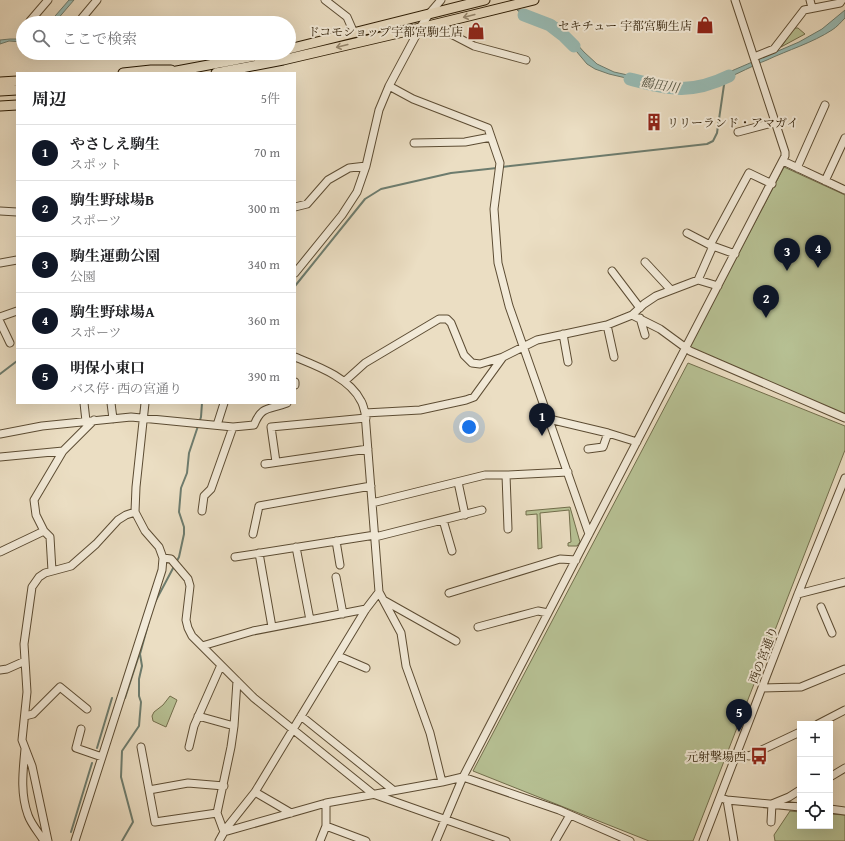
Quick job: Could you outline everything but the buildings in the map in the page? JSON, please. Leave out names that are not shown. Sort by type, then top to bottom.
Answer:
[{"type":"main road","points":[[296,47],[485,0]]},
{"type":"main road","points":[[296,57],[534,0]]},
{"type":"main road","points":[[174,72],[237,60]]},
{"type":"main road","points":[[221,72],[283,60]]},
{"type":"main road","points":[[132,72],[151,70],[181,71]]},
{"type":"main road","points":[[0,82],[16,81]]},
{"type":"main road","points":[[0,91],[16,90]]},
{"type":"main road","points":[[0,100],[16,99]]},
{"type":"main road","points":[[0,106],[16,105]]},
{"type":"street","points":[[34,16],[48,0]]},
{"type":"street","points":[[84,16],[97,0]]},
{"type":"street","points":[[325,0],[347,17],[354,33]]},
{"type":"street","points":[[296,272],[342,215],[357,192],[366,166],[379,110],[420,28],[441,0]]},
{"type":"street","points":[[436,841],[463,777],[783,161],[785,152],[736,0]]},
{"type":"street","points":[[810,0],[812,8]]},
{"type":"street","points":[[755,58],[774,49],[804,10],[840,3],[842,0]]},
{"type":"street","points":[[444,22],[449,33],[474,46],[526,60]]},
{"type":"street","points":[[390,86],[414,99],[488,128],[500,166],[494,209],[498,263],[509,306],[589,534]]},
{"type":"street","points":[[798,168],[825,105]]},
{"type":"street","points":[[738,132],[776,122]]},
{"type":"street","points":[[414,143],[465,142],[491,137]]},
{"type":"street","points":[[825,181],[845,138]]},
{"type":"street","points":[[783,161],[845,190]]},
{"type":"street","points":[[296,207],[307,204],[328,180],[349,168],[366,166]]},
{"type":"street","points":[[698,280],[712,245],[749,173],[772,184]]},
{"type":"street","points":[[0,211],[16,212]]},
{"type":"street","points":[[687,234],[735,254]]},
{"type":"street","points":[[0,263],[16,260]]},
{"type":"street","points":[[645,262],[671,290]]},
{"type":"street","points":[[612,271],[640,308]]},
{"type":"street","points":[[345,381],[365,363],[439,319],[447,319],[451,322],[464,355],[472,363],[480,364],[503,357],[537,340],[607,325],[632,315],[656,296],[698,280],[718,286]]},
{"type":"street","points":[[0,317],[16,311]]},
{"type":"street","points":[[632,315],[660,329],[686,348],[845,418]]},
{"type":"street","points":[[640,318],[646,334]]},
{"type":"street","points":[[0,322],[10,343]]},
{"type":"street","points":[[607,325],[614,357]]},
{"type":"street","points":[[563,334],[568,362]]},
{"type":"street","points":[[296,357],[345,381],[362,401],[365,415],[379,592],[401,633],[406,666],[430,732],[442,782]]},
{"type":"street","points":[[276,462],[271,427],[365,415],[420,410],[474,397],[503,357]]},
{"type":"street","points":[[84,404],[90,421]]},
{"type":"street","points":[[111,404],[113,419]]},
{"type":"street","points":[[74,841],[162,570],[163,558],[159,547],[145,531],[135,512],[142,419],[145,404]]},
{"type":"street","points":[[217,425],[224,404]]},
{"type":"street","points":[[0,434],[42,426],[131,417],[233,427],[254,425],[258,416],[263,410],[284,404]]},
{"type":"street","points":[[549,419],[608,433],[637,442]]},
{"type":"street","points":[[52,571],[50,537],[44,531],[36,515],[34,500],[63,451],[90,421]]},
{"type":"street","points":[[202,511],[204,496],[211,489],[233,427]]},
{"type":"street","points":[[588,449],[603,447],[608,433]]},
{"type":"street","points":[[265,464],[368,449]]},
{"type":"street","points":[[0,457],[63,451]]},
{"type":"street","points":[[372,504],[485,475],[568,472]]},
{"type":"street","points":[[506,475],[508,528]]},
{"type":"street","name":"西の宮通り","points":[[703,841],[724,799],[736,753],[798,594],[842,496],[845,478]]},
{"type":"street","points":[[458,482],[465,514]]},
{"type":"street","points":[[253,534],[259,506],[371,486]]},
{"type":"street","points":[[235,557],[375,536],[482,510]]},
{"type":"street","points":[[48,841],[32,766],[22,740],[27,692],[24,644],[32,587],[39,577],[52,571],[71,566],[96,544],[118,520],[135,512]]},
{"type":"street","points":[[443,520],[452,550]]},
{"type":"street","points":[[0,552],[44,531]]},
{"type":"street","points":[[336,541],[340,565]]},
{"type":"street","points":[[296,547],[310,620]]},
{"type":"street","points":[[259,553],[272,628]]},
{"type":"street","points":[[163,558],[171,559],[188,579],[190,586],[186,620],[192,636],[254,698],[373,794],[506,841]]},
{"type":"street","points":[[448,593],[560,559],[576,560]]},
{"type":"street","points":[[336,577],[343,614]]},
{"type":"street","points":[[798,594],[845,582]]},
{"type":"street","points":[[219,841],[224,832],[255,792],[366,609],[379,592]]},
{"type":"street","points":[[384,601],[456,641]]},
{"type":"street","points":[[821,607],[832,633]]},
{"type":"street","points":[[202,646],[253,631],[366,609]]},
{"type":"street","points":[[478,627],[538,611],[548,613]]},
{"type":"street","points":[[338,656],[366,668]]},
{"type":"street","points":[[0,670],[7,669],[25,661]]},
{"type":"street","points":[[189,747],[194,726],[221,665]]},
{"type":"street","points":[[762,688],[801,687],[845,669]]},
{"type":"street","points":[[224,832],[217,813],[224,786],[234,726],[237,681]]},
{"type":"street","points":[[25,716],[33,714],[60,687],[87,709]]},
{"type":"street","points":[[824,721],[845,710]]},
{"type":"street","points":[[198,716],[234,726]]},
{"type":"street","points":[[301,716],[392,790]]},
{"type":"street","points":[[81,729],[76,748],[102,757]]},
{"type":"street","points":[[736,753],[749,756],[797,733]]},
{"type":"street","points":[[25,747],[22,783],[23,797],[28,816],[44,841]]},
{"type":"street","points":[[141,747],[155,822],[217,813]]},
{"type":"street","points":[[833,775],[845,768]]},
{"type":"street","points":[[224,832],[326,803],[463,777],[570,815],[630,841]]},
{"type":"street","points":[[149,790],[188,783],[224,786]]},
{"type":"street","points":[[255,792],[291,813]]},
{"type":"street","points":[[772,804],[797,792]]},
{"type":"street","points":[[734,841],[724,799],[797,807]]},
{"type":"street","points":[[320,841],[326,826],[326,803]]},
{"type":"street","points":[[771,822],[772,804]]},
{"type":"street","points":[[833,810],[845,811]]},
{"type":"street","points":[[555,841],[570,815]]},
{"type":"street","points":[[326,826],[366,841]]},
{"type":"green space","points":[[794,28],[798,28],[805,34],[781,47]]},
{"type":"green space","points":[[784,167],[845,195],[845,415],[689,348]]},
{"type":"green space","points":[[688,363],[845,426],[845,450],[693,841],[649,841],[473,771]]},
{"type":"green space","points":[[570,507],[580,542],[577,546],[568,546],[568,543],[571,542],[569,510],[540,513],[542,548],[538,549],[537,514],[526,515],[526,511]]},
{"type":"green space","points":[[170,696],[177,700],[166,727],[153,721],[152,716]]},
{"type":"green space","points":[[790,811],[797,812],[797,829],[833,829],[833,814],[845,815],[845,841],[775,841],[774,835]]},
{"type":"water","points":[[69,0],[74,0],[60,16],[55,16]]},
{"type":"water","points":[[517,10],[521,10],[533,16],[551,20],[559,24],[597,64],[614,72],[682,87],[701,84],[799,42],[822,29],[845,10],[845,18],[834,29],[824,35],[723,80],[700,88],[677,90],[609,74],[595,69],[587,64],[556,27],[526,17]]},
{"type":"water","points":[[16,39],[16,42],[9,41],[0,44],[0,40]]},
{"type":"waterway","name":"鶴田川","points":[[524,15],[550,25],[574,46]]},
{"type":"waterway","name":"鶴田川","points":[[630,79],[668,87],[691,88],[703,86],[729,76]]},
{"type":"waterway","points":[[502,167],[707,144],[713,141],[717,133],[725,78]]},
{"type":"waterway","points":[[296,285],[365,199],[381,189],[451,173],[497,168]]},
{"type":"waterway","points":[[0,374],[16,362]]},
{"type":"waterway","points":[[154,604],[179,557],[184,534],[184,527],[179,512],[181,488],[187,473],[189,453],[201,417],[202,404]]},
{"type":"waterway","points":[[122,841],[133,822],[121,777],[122,751],[139,726],[141,702],[139,696],[139,679],[142,666],[140,654],[149,621]]},
{"type":"waterway","points":[[125,698],[139,655]]},
{"type":"waterway","points":[[97,748],[112,698]]},
{"type":"waterway","points":[[71,832],[92,763]]},
{"type":"place","name":"セキチュー 宇都宮駒生店","points":[[705,25]]},
{"type":"place","name":"ドコモショップ宇都宮駒生店","points":[[476,31]]},
{"type":"place","name":"リリーランド・アマガイ","points":[[654,122]]},
{"type":"place","name":"駒生野球場A","points":[[818,268]]},
{"type":"place","name":"駒生運動公園","points":[[787,271]]},
{"type":"place","name":"駒生野球場B","points":[[766,318]]},
{"type":"place","name":"やさしえ駒生","points":[[542,436]]},
{"type":"place","name":"明保小東口","points":[[739,732]]},
{"type":"place","name":"元射撃場西","points":[[759,756]]}]
